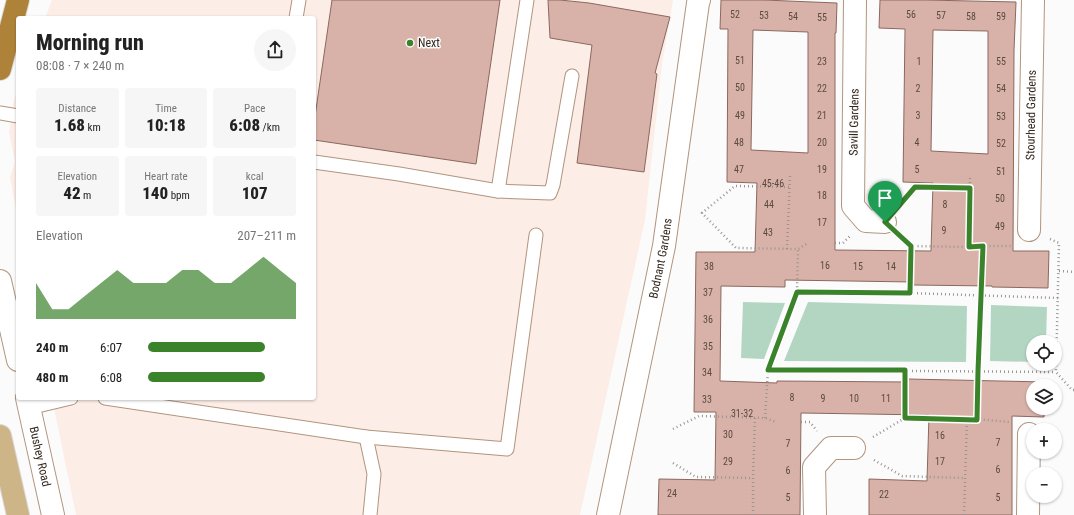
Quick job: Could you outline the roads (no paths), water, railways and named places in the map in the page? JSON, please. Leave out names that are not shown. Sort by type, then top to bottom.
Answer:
[{"type":"highway","points":[[0,69],[18,0]]},
{"type":"main road","points":[[0,436],[18,515]]},
{"type":"street","name":"Bodnant Gardens","points":[[608,515],[664,246],[695,19],[699,0]]},
{"type":"street","name":"Savill Gardens","points":[[855,0],[853,206],[866,221],[885,222]]},
{"type":"street","name":"Stourhead Gardens","points":[[1029,230],[1033,0]]},
{"type":"street","points":[[0,281],[16,351]]},
{"type":"street","name":"Bushey Road","points":[[28,403],[53,515]]},
{"type":"street","points":[[815,515],[814,467],[831,448],[854,448]]},
{"type":"street","points":[[1028,459],[1028,515]]},
{"type":"lane","points":[[296,16],[299,0]]},
{"type":"lane","points":[[498,191],[528,0]]},
{"type":"lane","points":[[316,162],[399,174],[498,191],[550,193],[553,185],[572,76]]},
{"type":"lane","points":[[0,113],[16,116]]},
{"type":"lane","points":[[118,400],[366,437],[507,449],[536,235]]},
{"type":"lane","points":[[28,403],[54,400]]},
{"type":"lane","points":[[366,437],[374,474],[370,515]]},
{"type":"place","name":"Next","points":[[410,43]]}]
